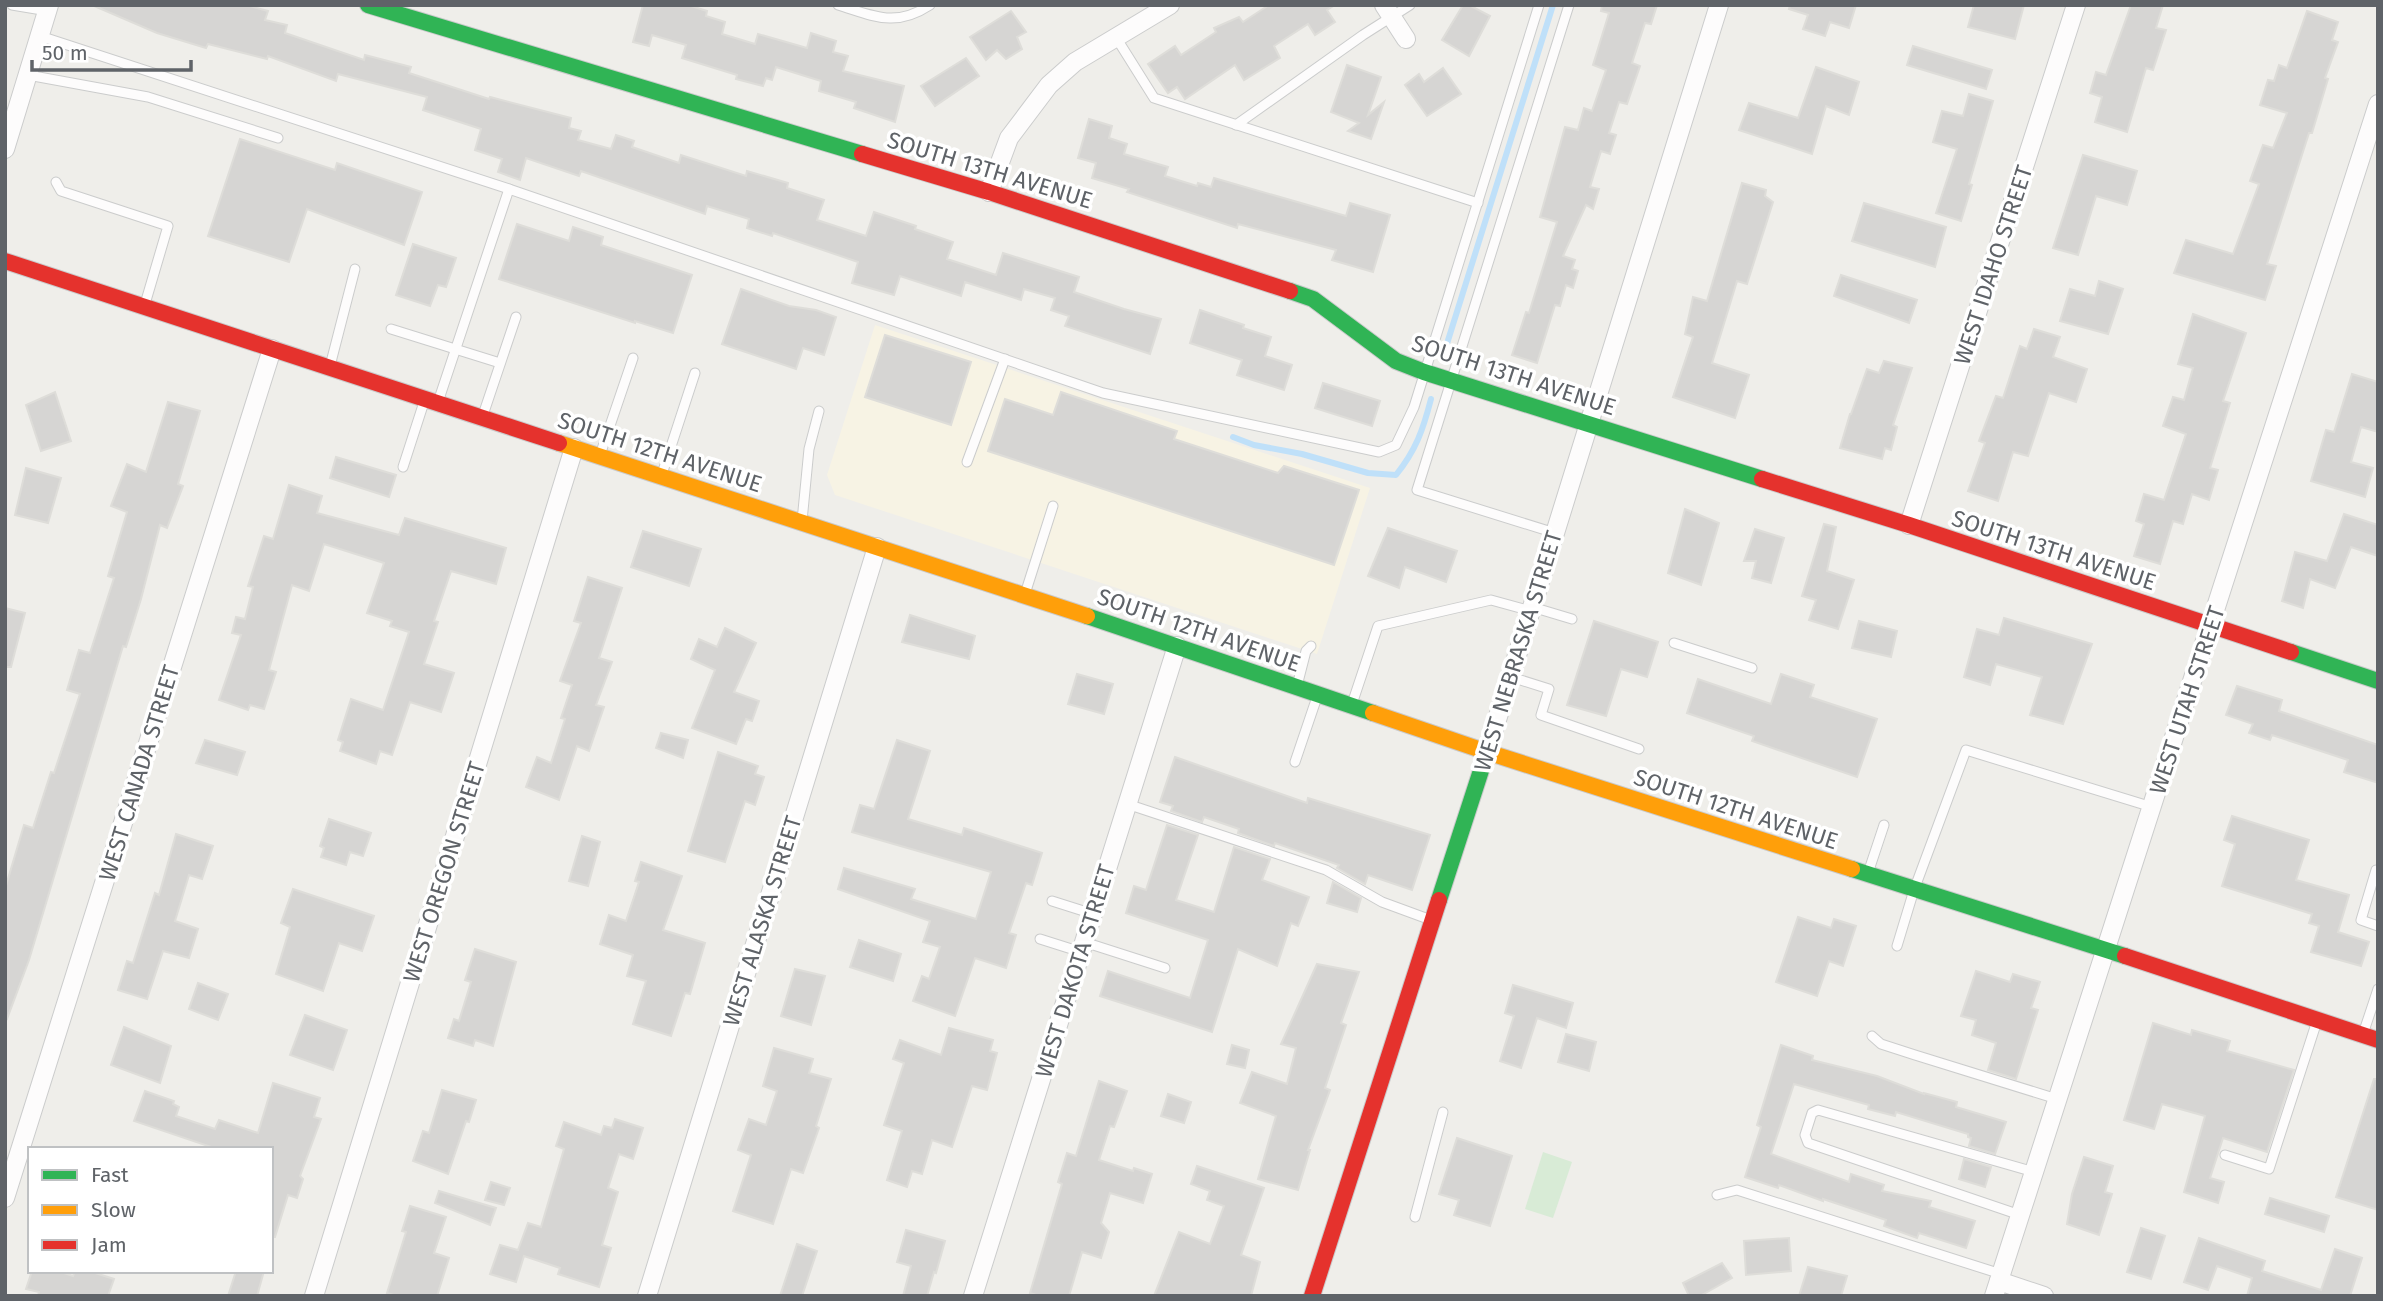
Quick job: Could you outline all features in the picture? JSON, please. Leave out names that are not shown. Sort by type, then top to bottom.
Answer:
[{"type":"street","name":"SOUTH 13TH AVENUE","points":[[368,5],[989,192],[1313,299],[1396,361],[1424,372],[1909,526],[2378,681]]},
{"type":"street","points":[[989,192],[1009,138],[1049,85],[1075,62],[1170,5]]},
{"type":"street","name":"WEST NEBRASKA STREET","points":[[1312,1296],[1511,677],[1718,5]]},
{"type":"street","name":"WEST IDAHO STREET","points":[[1909,526],[2076,5]]},
{"type":"street","points":[[5,149],[49,8]]},
{"type":"street","points":[[1388,11],[1406,39]]},
{"type":"street","name":"WEST UTAH STREET","points":[[1998,1284],[2378,104]]},
{"type":"street","name":"SOUTH 12TH AVENUE","points":[[5,261],[1177,646],[1487,752],[2370,1037]]},
{"type":"street","name":"WEST CANADA STREET","points":[[5,1198],[272,349]]},
{"type":"street","name":"WEST OREGON STREET","points":[[314,1296],[574,448]]},
{"type":"street","name":"WEST ALASKA STREET","points":[[647,1296],[877,547]]},
{"type":"street","name":"WEST DAKOTA STREET","points":[[973,1296],[1177,646]]},
{"type":"street","points":[[1998,1284],[2044,1296]]},
{"type":"lane","points":[[12,5],[49,8]]},
{"type":"lane","points":[[838,5],[886,20],[918,13],[930,5]]},
{"type":"lane","points":[[1236,125],[1388,11],[1410,5]]},
{"type":"lane","points":[[40,36],[509,189],[1103,393],[1379,452],[1396,445],[1414,407],[1539,5]]},
{"type":"lane","points":[[1555,533],[1417,490],[1569,5]]},
{"type":"lane","points":[[1117,38],[1154,98],[1478,203]]},
{"type":"lane","points":[[28,75],[148,97],[278,138]]},
{"type":"lane","points":[[55,182],[61,191],[169,226],[144,307]]},
{"type":"lane","points":[[403,467],[456,349],[509,189]]},
{"type":"lane","points":[[329,368],[355,269]]},
{"type":"lane","points":[[482,418],[516,317]]},
{"type":"lane","points":[[391,329],[500,363]]},
{"type":"lane","points":[[600,456],[633,358]]},
{"type":"lane","points":[[967,462],[1005,359]]},
{"type":"lane","points":[[661,477],[695,373]]},
{"type":"lane","points":[[802,522],[809,449],[819,411]]},
{"type":"lane","points":[[1025,596],[1053,506]]},
{"type":"lane","points":[[1352,706],[1378,626],[1490,600],[1572,618]]},
{"type":"lane","points":[[1674,643],[1752,668]]},
{"type":"lane","points":[[1297,687],[1306,651],[1311,646]]},
{"type":"lane","points":[[1511,677],[1549,689],[1541,715],[1640,748]]},
{"type":"lane","points":[[1295,762],[1318,694]]},
{"type":"lane","points":[[1897,946],[1914,890],[1966,750],[2152,807]]},
{"type":"lane","points":[[1128,804],[1325,870],[1382,902],[1433,920]]},
{"type":"lane","points":[[1867,875],[1884,825]]},
{"type":"lane","points":[[2376,870],[2361,920],[2378,926]]},
{"type":"lane","points":[[1052,901],[1093,914]]},
{"type":"lane","points":[[1040,939],[1165,968]]},
{"type":"lane","points":[[2370,1037],[2378,989]]},
{"type":"lane","points":[[2225,1155],[2269,1169],[2317,1020]]},
{"type":"lane","points":[[1872,1036],[1881,1044],[2057,1099]]},
{"type":"lane","points":[[1415,1217],[1443,1112]]},
{"type":"lane","points":[[2020,1215],[1808,1143],[1805,1135],[1812,1112],[1828,1112],[2034,1172]]},
{"type":"lane","points":[[1717,1195],[1737,1189],[1998,1284]]},
{"type":"shaded area","points":[[875,325],[1370,488],[1317,654],[835,495],[827,475]]},
{"type":"green space","points":[[1543,1152],[1572,1162],[1553,1218],[1525,1209]]},
{"type":"building","points":[[92,5],[246,5],[268,11],[265,20],[287,25],[285,33],[364,60],[365,55],[411,67],[409,73],[489,99],[490,97],[571,118],[569,128],[581,131],[578,140],[611,149],[616,135],[634,141],[632,147],[679,163],[681,155],[746,176],[747,171],[788,183],[787,188],[824,200],[817,220],[866,236],[874,212],[953,242],[947,259],[996,275],[1003,253],[1079,277],[1074,292],[1161,319],[1150,354],[1065,326],[1069,316],[1051,310],[1055,298],[1024,289],[1021,300],[965,282],[961,296],[900,276],[894,295],[852,283],[858,262],[773,233],[772,236],[747,228],[749,219],[707,206],[705,214],[581,171],[579,176],[526,158],[520,180],[498,172],[502,159],[475,150],[481,129],[423,110],[427,97],[338,74],[336,81],[268,56],[267,59],[208,44],[206,48],[157,33]]},
{"type":"building","points":[[643,5],[688,5],[707,11],[706,16],[725,22],[722,34],[755,44],[758,34],[807,48],[811,33],[836,41],[833,52],[848,56],[843,71],[904,86],[895,122],[854,108],[856,102],[819,91],[821,81],[776,67],[772,80],[766,78],[763,86],[736,79],[737,75],[682,58],[686,45],[652,35],[649,46],[633,42]]},
{"type":"building","points":[[1269,5],[1335,5],[1327,10],[1335,22],[1315,35],[1308,24],[1274,46],[1280,58],[1244,80],[1235,65],[1185,99],[1177,87],[1168,93],[1148,64],[1175,46],[1181,55],[1216,32],[1214,28],[1239,17],[1243,22]]},
{"type":"building","points":[[1463,5],[1469,5],[1490,16],[1469,56],[1442,40]]},
{"type":"building","points":[[1602,5],[1657,5],[1651,24],[1645,23],[1632,63],[1640,66],[1627,104],[1619,102],[1609,133],[1616,135],[1610,154],[1601,151],[1590,187],[1599,189],[1593,209],[1586,205],[1563,256],[1575,260],[1572,269],[1578,271],[1573,288],[1566,285],[1560,306],[1555,305],[1537,363],[1512,355],[1526,312],[1529,313],[1557,222],[1540,217],[1565,127],[1578,130],[1584,108],[1592,111],[1606,70],[1593,65],[1609,13],[1601,11]]},
{"type":"building","points":[[1790,5],[1856,5],[1849,28],[1830,22],[1825,36],[1803,29],[1808,15],[1789,9]]},
{"type":"building","points":[[1974,5],[2024,5],[2015,39],[1968,27]]},
{"type":"building","points":[[2131,5],[2163,5],[2156,28],[2166,30],[2153,70],[2146,68],[2127,132],[2095,122],[2102,97],[2090,93],[2096,72],[2106,75]]},
{"type":"building","points":[[1011,11],[1026,32],[1017,37],[1022,49],[1006,59],[997,50],[986,60],[970,37]]},
{"type":"building","points":[[2307,11],[2338,22],[2332,40],[2338,42],[2325,78],[2328,79],[2312,133],[2309,133],[2267,264],[2276,266],[2265,300],[2174,273],[2186,240],[2233,254],[2259,184],[2250,181],[2263,145],[2273,148],[2287,113],[2260,105],[2268,80],[2274,81],[2279,65],[2287,68]]},
{"type":"building","points":[[1913,46],[1992,70],[1986,89],[1907,65]]},
{"type":"building","points":[[966,58],[979,76],[935,106],[921,86]]},
{"type":"building","points":[[1347,65],[1381,77],[1368,115],[1384,102],[1371,139],[1348,131],[1359,123],[1331,112]]},
{"type":"building","points":[[1816,67],[1859,82],[1849,115],[1826,106],[1812,154],[1739,130],[1749,103],[1798,118]]},
{"type":"building","points":[[1443,68],[1461,94],[1427,116],[1405,85],[1419,74],[1424,82]]},
{"type":"building","points":[[1969,94],[1993,101],[1961,221],[1936,213],[1957,149],[1933,142],[1942,111],[1963,116]]},
{"type":"building","points":[[1089,119],[1112,126],[1109,138],[1127,144],[1124,154],[1168,167],[1165,176],[1197,186],[1198,183],[1211,187],[1214,178],[1346,216],[1350,203],[1390,215],[1373,272],[1332,260],[1336,250],[1238,224],[1237,228],[1092,178],[1096,163],[1078,158]]},
{"type":"building","points":[[240,139],[335,170],[337,163],[422,192],[404,245],[307,209],[289,262],[208,236]]},
{"type":"building","points":[[2083,155],[2137,171],[2127,205],[2096,196],[2078,255],[2053,248]]},
{"type":"building","points":[[1742,183],[1766,190],[1765,196],[1773,202],[1747,284],[1737,281],[1712,363],[1749,375],[1735,418],[1673,397],[1693,337],[1685,334],[1693,297],[1707,301]]},
{"type":"building","points":[[1864,203],[1946,227],[1935,267],[1852,241]]},
{"type":"building","points":[[517,224],[569,241],[573,227],[603,237],[601,245],[692,275],[673,333],[499,279]]},
{"type":"building","points":[[413,244],[456,258],[446,287],[438,285],[430,306],[396,295]]},
{"type":"building","points":[[1841,275],[1917,300],[1909,323],[1834,296]]},
{"type":"building","points":[[2099,281],[2123,289],[2108,334],[2060,321],[2070,289],[2095,296]]},
{"type":"building","points":[[741,289],[789,306],[816,310],[836,317],[824,355],[803,348],[796,369],[722,344]]},
{"type":"building","points":[[1200,310],[1271,337],[1265,356],[1292,365],[1284,390],[1237,375],[1242,360],[1190,343]]},
{"type":"building","points":[[2193,314],[2246,333],[2223,401],[2230,403],[2210,468],[2218,470],[2209,500],[2192,494],[2183,524],[2173,521],[2160,564],[2134,556],[2144,524],[2136,521],[2144,494],[2164,500],[2186,434],[2163,426],[2173,397],[2184,400],[2193,368],[2178,364]]},
{"type":"building","points":[[2034,329],[2060,337],[2053,357],[2087,369],[2076,402],[2049,393],[2028,456],[2013,452],[1998,501],[1968,491],[1985,443],[1979,441],[1996,396],[2003,398],[2020,346],[2027,349]]},
{"type":"building","points":[[885,335],[971,362],[951,425],[865,397]]},
{"type":"building","points":[[1884,361],[1912,368],[1893,425],[1897,427],[1891,450],[1885,448],[1882,459],[1840,448],[1867,369],[1879,373]]},
{"type":"building","points":[[2352,374],[2378,382],[2378,432],[2361,427],[2351,462],[2373,468],[2365,497],[2311,481],[2326,430],[2334,432]]},
{"type":"building","points":[[1323,383],[1380,401],[1372,426],[1315,408]]},
{"type":"building","points":[[55,392],[71,441],[41,451],[26,405]]},
{"type":"building","points":[[1061,392],[1177,431],[1174,439],[1278,473],[1284,466],[1359,490],[1334,565],[988,451],[1005,399],[1053,415]]},
{"type":"building","points":[[168,402],[200,411],[178,484],[183,486],[167,528],[160,525],[141,599],[126,647],[123,646],[29,960],[7,1019],[5,889],[24,825],[33,828],[80,694],[67,690],[79,650],[90,653],[114,578],[108,576],[127,512],[111,506],[127,464],[146,472]]},
{"type":"building","points":[[336,457],[396,475],[389,497],[330,478]]},
{"type":"building","points":[[26,468],[61,478],[48,523],[15,515]]},
{"type":"building","points":[[289,485],[322,496],[317,513],[399,535],[405,518],[506,548],[496,584],[451,571],[434,621],[438,622],[424,664],[454,673],[441,712],[410,702],[392,755],[380,751],[376,764],[340,751],[343,742],[338,740],[351,699],[383,710],[409,632],[390,626],[392,621],[367,613],[384,563],[324,544],[309,591],[292,585],[269,670],[276,672],[264,709],[250,705],[248,710],[219,700],[241,635],[232,633],[236,617],[245,619],[253,587],[248,586],[264,536],[273,539]]},
{"type":"building","points":[[1685,509],[1719,523],[1701,585],[1668,573]]},
{"type":"building","points":[[2344,514],[2378,525],[2378,556],[2351,547],[2335,588],[2310,579],[2303,608],[2282,601],[2295,552],[2327,561]]},
{"type":"building","points":[[1824,524],[1836,527],[1827,571],[1854,580],[1838,629],[1809,620],[1816,600],[1802,596]]},
{"type":"building","points":[[1388,528],[1457,551],[1446,582],[1405,567],[1399,588],[1368,576]]},
{"type":"building","points":[[1755,529],[1784,538],[1771,583],[1752,578],[1756,561],[1744,561]]},
{"type":"building","points":[[643,531],[701,549],[689,586],[631,567]]},
{"type":"building","points":[[588,577],[622,588],[599,658],[612,662],[596,705],[604,707],[589,751],[577,746],[559,800],[526,787],[537,757],[551,763],[565,719],[561,718],[572,685],[560,681],[581,623],[574,621]]},
{"type":"building","points":[[5,608],[25,613],[11,667],[5,667]]},
{"type":"building","points":[[910,615],[975,636],[969,659],[902,642]]},
{"type":"building","points":[[2004,618],[2092,644],[2063,724],[2030,715],[2042,677],[1996,664],[1990,685],[1964,677],[1977,629],[1999,635]]},
{"type":"building","points":[[1594,621],[1658,642],[1647,677],[1621,669],[1606,716],[1567,705]]},
{"type":"building","points":[[1859,621],[1897,631],[1891,657],[1852,648]]},
{"type":"building","points":[[725,628],[756,643],[734,692],[759,701],[752,721],[746,719],[736,744],[692,728],[715,670],[691,659],[699,639],[717,647]]},
{"type":"building","points":[[1077,674],[1113,684],[1104,714],[1068,704]]},
{"type":"building","points":[[1781,674],[1814,685],[1810,697],[1877,719],[1857,777],[1752,741],[1754,736],[1687,713],[1698,679],[1771,704]]},
{"type":"building","points":[[2237,686],[2282,700],[2279,711],[2378,745],[2378,783],[2344,772],[2348,760],[2272,735],[2270,740],[2249,733],[2253,724],[2226,715]]},
{"type":"building","points":[[661,733],[688,740],[683,758],[656,748]]},
{"type":"building","points":[[205,740],[245,752],[237,775],[196,763]]},
{"type":"building","points":[[897,740],[930,751],[908,819],[962,835],[964,828],[1042,853],[1032,885],[1026,883],[1009,933],[1016,935],[1006,968],[975,958],[955,1016],[913,1001],[922,976],[929,979],[940,947],[923,942],[930,921],[838,889],[844,868],[915,889],[911,899],[976,919],[991,872],[852,832],[860,805],[874,809]]},
{"type":"building","points":[[718,752],[758,766],[755,774],[764,777],[755,805],[745,801],[725,862],[688,851]]},
{"type":"building","points":[[1175,757],[1307,803],[1308,798],[1430,835],[1412,890],[1368,875],[1365,884],[1337,868],[1339,865],[1275,843],[1274,846],[1238,833],[1239,829],[1204,817],[1202,822],[1171,811],[1173,806],[1160,802]]},
{"type":"building","points":[[2232,816],[2309,840],[2296,880],[2349,895],[2338,932],[2369,942],[2361,966],[2311,952],[2319,926],[2309,923],[2312,914],[2222,886],[2235,844],[2224,840]]},
{"type":"building","points":[[329,819],[371,833],[363,856],[350,852],[346,865],[321,857],[324,848],[320,846]]},
{"type":"building","points":[[1167,825],[1198,835],[1176,900],[1214,912],[1234,847],[1270,859],[1262,880],[1309,897],[1298,926],[1291,923],[1277,966],[1238,949],[1212,1032],[1100,996],[1108,971],[1190,998],[1208,940],[1126,913],[1134,886],[1146,890]]},
{"type":"building","points":[[176,834],[213,846],[202,879],[189,875],[175,921],[198,929],[189,958],[163,951],[147,999],[118,990],[127,961],[133,963],[155,893],[159,895]]},
{"type":"building","points":[[582,836],[600,842],[588,886],[569,881]]},
{"type":"building","points":[[641,862],[682,876],[663,930],[705,943],[690,994],[685,993],[671,1036],[633,1024],[646,981],[627,976],[633,955],[600,944],[609,915],[626,921],[639,882],[635,881]]},
{"type":"building","points":[[1333,882],[1361,898],[1357,912],[1327,903]]},
{"type":"building","points":[[293,889],[374,916],[362,951],[339,943],[323,991],[276,974],[290,927],[281,923]]},
{"type":"building","points":[[1798,917],[1831,928],[1834,919],[1856,926],[1843,966],[1829,961],[1817,996],[1776,982]]},
{"type":"building","points":[[859,940],[901,954],[893,981],[850,967]]},
{"type":"building","points":[[475,949],[516,962],[493,1046],[475,1040],[473,1046],[448,1038],[454,1019],[459,1021],[471,982],[465,980]]},
{"type":"building","points":[[1317,964],[1359,972],[1341,1023],[1346,1025],[1325,1088],[1330,1090],[1308,1150],[1298,1190],[1258,1179],[1276,1116],[1240,1103],[1252,1072],[1287,1084],[1296,1048],[1281,1044]]},
{"type":"building","points":[[795,969],[825,976],[811,1025],[781,1016]]},
{"type":"building","points":[[1976,971],[2010,982],[2013,974],[2040,982],[2031,1008],[2038,1010],[2016,1079],[1988,1070],[1996,1043],[1972,1035],[1976,1020],[1961,1016]]},
{"type":"building","points":[[198,983],[228,994],[218,1020],[189,1009]]},
{"type":"building","points":[[1513,985],[1573,1003],[1566,1028],[1537,1018],[1521,1068],[1500,1061],[1514,1016],[1505,1013]]},
{"type":"building","points":[[305,1015],[347,1030],[333,1070],[290,1055]]},
{"type":"building","points":[[2153,1023],[2191,1035],[2192,1030],[2230,1041],[2227,1051],[2294,1070],[2267,1152],[2223,1138],[2210,1178],[2224,1182],[2218,1203],[2184,1192],[2205,1116],[2162,1104],[2154,1129],[2124,1120]]},
{"type":"building","points":[[124,1027],[171,1046],[160,1083],[111,1065]]},
{"type":"building","points":[[949,1028],[993,1040],[990,1051],[997,1053],[987,1090],[972,1086],[952,1147],[932,1140],[922,1174],[912,1171],[907,1187],[887,1180],[902,1131],[884,1125],[904,1063],[893,1059],[900,1040],[941,1055]]},
{"type":"building","points":[[1566,1034],[1596,1042],[1589,1071],[1558,1062]]},
{"type":"building","points":[[1232,1045],[1249,1050],[1245,1068],[1227,1064]]},
{"type":"building","points":[[1781,1045],[1813,1056],[1812,1060],[1877,1076],[1924,1094],[1957,1102],[1956,1107],[2006,1122],[1995,1154],[1969,1146],[1971,1138],[1968,1134],[1896,1112],[1895,1116],[1868,1109],[1869,1105],[1794,1084],[1771,1154],[1849,1182],[1851,1174],[1884,1185],[1882,1191],[1931,1201],[1929,1207],[1975,1221],[1966,1248],[1919,1233],[1917,1238],[1884,1226],[1886,1220],[1779,1185],[1778,1188],[1745,1177],[1761,1127],[1757,1125]]},
{"type":"building","points":[[774,1048],[813,1059],[809,1073],[831,1079],[816,1126],[819,1128],[803,1173],[791,1169],[773,1224],[733,1211],[751,1155],[738,1150],[749,1119],[766,1125],[777,1091],[763,1086]]},
{"type":"building","points":[[2374,1079],[2378,1079],[2378,1210],[2336,1197]]},
{"type":"building","points":[[1099,1081],[1127,1091],[1114,1127],[1110,1126],[1099,1160],[1152,1174],[1143,1203],[1110,1193],[1101,1223],[1109,1232],[1101,1258],[1082,1252],[1069,1296],[1039,1296],[1030,1293],[1062,1184],[1058,1182],[1067,1153],[1076,1156]]},
{"type":"building","points":[[273,1083],[320,1098],[314,1117],[321,1119],[300,1176],[303,1179],[297,1198],[288,1195],[275,1237],[273,1147],[211,1147],[134,1121],[145,1091],[174,1101],[173,1104],[179,1107],[176,1116],[215,1129],[219,1120],[258,1133]]},
{"type":"building","points":[[442,1090],[476,1100],[448,1174],[413,1161],[423,1131],[429,1133]]},
{"type":"building","points":[[1168,1094],[1191,1102],[1184,1123],[1161,1116]]},
{"type":"building","points":[[615,1119],[643,1128],[633,1159],[619,1154],[608,1188],[618,1192],[602,1245],[611,1248],[599,1287],[558,1274],[560,1268],[524,1256],[516,1282],[490,1274],[500,1245],[518,1250],[528,1223],[541,1227],[564,1149],[556,1146],[564,1122],[601,1135],[604,1126],[612,1128]]},
{"type":"building","points":[[1457,1138],[1512,1156],[1490,1226],[1454,1215],[1459,1200],[1439,1194]]},
{"type":"building","points":[[2084,1157],[2113,1166],[2105,1192],[2112,1194],[2099,1235],[2067,1224],[2072,1194]]},
{"type":"building","points":[[1964,1159],[1991,1167],[1985,1187],[1959,1179]]},
{"type":"building","points":[[1197,1166],[1264,1188],[1241,1255],[1260,1262],[1251,1296],[1154,1296],[1179,1232],[1210,1244],[1224,1206],[1207,1200],[1210,1191],[1191,1184]]},
{"type":"building","points":[[491,1182],[510,1188],[504,1205],[485,1200]]},
{"type":"building","points":[[439,1191],[496,1208],[490,1225],[435,1203]]},
{"type":"building","points":[[2270,1198],[2329,1216],[2324,1232],[2265,1214]]},
{"type":"building","points":[[410,1206],[446,1217],[434,1253],[449,1258],[437,1296],[397,1296],[387,1293],[406,1232],[402,1231]]},
{"type":"building","points":[[2141,1228],[2165,1236],[2151,1279],[2127,1272]]},
{"type":"building","points":[[906,1230],[945,1241],[927,1296],[903,1296],[911,1266],[897,1262]]},
{"type":"building","points":[[1789,1238],[1791,1271],[1746,1275],[1744,1241]]},
{"type":"building","points":[[2199,1238],[2265,1261],[2262,1271],[2321,1290],[2335,1249],[2362,1258],[2350,1296],[2247,1296],[2252,1278],[2217,1266],[2208,1290],[2184,1282]]},
{"type":"building","points":[[797,1244],[817,1251],[802,1296],[780,1296]]},
{"type":"building","points":[[1722,1263],[1732,1278],[1700,1296],[1689,1296],[1683,1283]]},
{"type":"building","points":[[1808,1267],[1847,1276],[1841,1296],[1799,1296]]},
{"type":"building","points":[[31,1273],[64,1273],[73,1276],[74,1273],[95,1273],[114,1279],[108,1296],[38,1296],[39,1292],[26,1289]]},
{"type":"building","points":[[235,1273],[263,1273],[257,1296],[228,1296]]},
{"type":"waterway","points":[[1445,350],[1553,5]]},
{"type":"waterway","points":[[1233,437],[1254,445],[1302,454],[1368,473],[1396,475],[1418,439],[1431,399]]},
{"type":"traffic: fast","points":[[368,5],[862,154]]},
{"type":"traffic: fast","points":[[1290,291],[1313,299],[1396,361],[1762,479]]},
{"type":"traffic: fast","points":[[1087,616],[1373,713]]},
{"type":"traffic: fast","points":[[2291,652],[2378,681]]},
{"type":"traffic: fast","points":[[1439,900],[1487,752]]},
{"type":"traffic: fast","points":[[1852,869],[2125,956]]},
{"type":"traffic: slow","points":[[559,443],[1087,616]]},
{"type":"traffic: slow","points":[[1373,713],[1852,869]]},
{"type":"traffic: jam","points":[[862,154],[989,192],[1290,291]]},
{"type":"traffic: jam","points":[[5,261],[559,443]]},
{"type":"traffic: jam","points":[[1762,479],[2291,652]]},
{"type":"traffic: jam","points":[[1312,1296],[1439,900]]},
{"type":"traffic: jam","points":[[2125,956],[2378,1040]]}]
